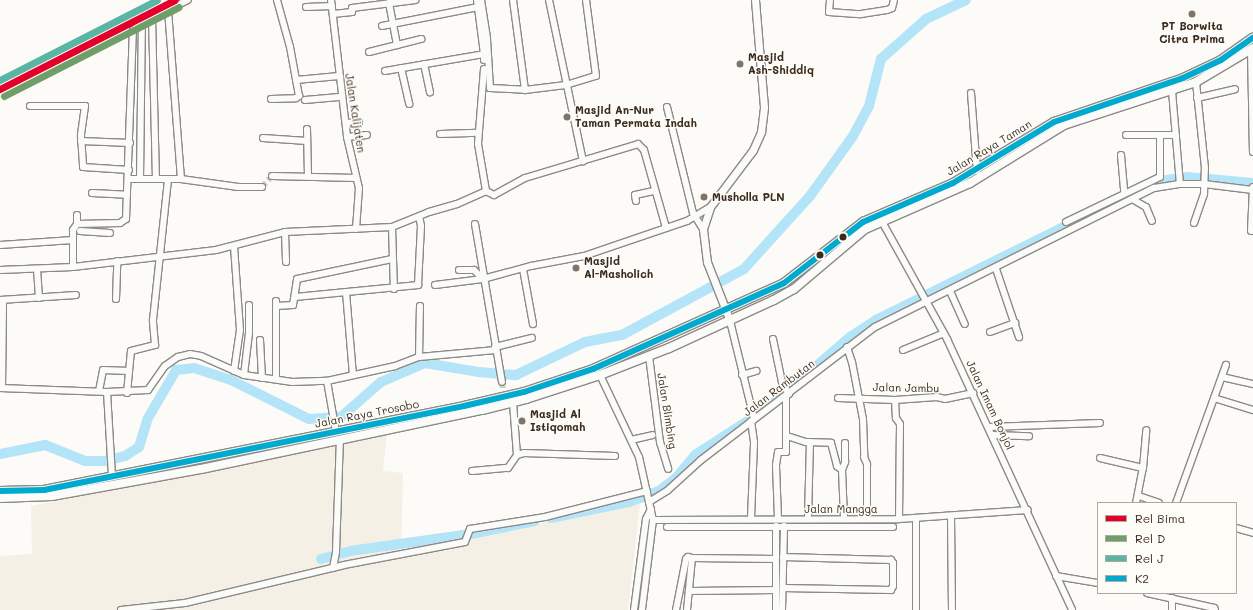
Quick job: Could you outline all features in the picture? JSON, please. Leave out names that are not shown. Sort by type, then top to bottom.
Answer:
[{"type":"highway","name":"Jalan Raya Taman","points":[[730,321],[794,289],[880,217],[977,171],[1066,116],[1183,78],[1221,60],[1253,38]]},
{"type":"highway","name":"Jalan Raya Taman","points":[[726,311],[784,283],[857,225],[970,183],[1064,125],[1196,82],[1252,49]]},
{"type":"highway","name":"Jalan Raya Trosobo","points":[[0,491],[38,490],[112,472],[199,458],[504,393],[593,369],[726,311]]},
{"type":"highway","name":"Jalan Raya Trosobo","points":[[0,498],[52,496],[192,471],[513,403],[600,375],[649,356],[730,321]]},
{"type":"highway","points":[[199,458],[197,462],[201,469]]},
{"type":"highway","points":[[189,460],[192,463],[192,471]]},
{"type":"main road","points":[[730,321],[712,278],[704,246],[703,229],[710,207],[753,150],[760,132],[764,108],[755,0]]},
{"type":"street","points":[[77,224],[85,222],[124,222],[129,170],[132,30],[152,17],[188,0]]},
{"type":"street","points":[[271,99],[298,98],[296,80],[278,0]]},
{"type":"street","points":[[333,14],[352,12],[352,8],[415,0]]},
{"type":"street","points":[[476,0],[484,54],[478,148],[486,191]]},
{"type":"street","points":[[481,0],[487,39],[490,88],[525,90],[566,85],[594,78],[598,74],[586,0]]},
{"type":"street","points":[[513,0],[525,90]]},
{"type":"street","points":[[549,0],[583,161]]},
{"type":"street","points":[[830,0],[829,12],[861,14],[892,8],[894,0]]},
{"type":"street","points":[[306,7],[331,3]]},
{"type":"street","name":"Jalan Kalijaten","points":[[331,3],[347,137],[359,188],[356,229]]},
{"type":"street","points":[[389,4],[397,45]]},
{"type":"street","points":[[382,26],[478,7]]},
{"type":"street","points":[[168,10],[181,179]]},
{"type":"street","points":[[152,17],[156,179]]},
{"type":"street","points":[[140,179],[142,23]]},
{"type":"street","points":[[369,52],[421,39]]},
{"type":"street","points":[[1252,49],[1253,152]]},
{"type":"street","points":[[385,71],[484,54]]},
{"type":"street","points":[[424,64],[430,92]]},
{"type":"street","points":[[401,68],[409,104]]},
{"type":"street","points":[[296,80],[339,76]]},
{"type":"street","points":[[1194,224],[1205,180],[1196,82]]},
{"type":"street","points":[[1197,98],[1235,89]]},
{"type":"street","points":[[1172,90],[1179,180]]},
{"type":"street","points":[[971,93],[977,171]]},
{"type":"street","points":[[305,100],[342,97]]},
{"type":"street","points":[[30,106],[85,106],[81,141],[83,167],[129,170]]},
{"type":"street","points":[[667,107],[679,166],[695,218],[703,229]]},
{"type":"street","points":[[346,123],[359,122]]},
{"type":"street","points":[[307,129],[308,176]]},
{"type":"street","points":[[440,134],[478,134]]},
{"type":"street","points":[[347,137],[367,135]]},
{"type":"street","points":[[1126,135],[1160,137],[1176,135]]},
{"type":"street","points":[[1103,208],[1124,194],[1160,177],[1160,137]]},
{"type":"street","points":[[263,138],[307,141]]},
{"type":"street","points":[[81,141],[130,143]]},
{"type":"street","points":[[486,191],[494,195],[525,178],[640,144],[644,150],[654,192],[666,228]]},
{"type":"street","points":[[1121,155],[1124,194]]},
{"type":"street","points":[[272,176],[356,178]]},
{"type":"street","points":[[128,179],[181,179],[238,187],[262,187]]},
{"type":"street","points":[[127,392],[131,351],[155,345],[153,320],[168,180]]},
{"type":"street","points":[[1066,222],[1132,199],[1154,188],[1179,180],[1205,180],[1253,190]]},
{"type":"street","points":[[1252,231],[1253,186]]},
{"type":"street","points":[[0,270],[73,267],[159,257],[234,246],[285,232],[392,227],[429,212],[457,204],[486,191]]},
{"type":"street","points":[[636,202],[635,195],[654,192]]},
{"type":"street","points":[[92,193],[126,196]]},
{"type":"street","points":[[1132,199],[1146,207],[1152,221]]},
{"type":"street","points":[[435,285],[483,279],[584,256],[695,218],[710,207]]},
{"type":"street","name":"Jalan Rambutan","points":[[333,568],[465,542],[470,529],[648,496],[668,490],[700,460],[752,418],[875,327],[925,297],[950,291],[996,268],[1103,208]]},
{"type":"street","points":[[73,267],[73,238],[77,224],[77,215]]},
{"type":"street","points":[[295,297],[416,287],[419,283],[421,215]]},
{"type":"street","name":"Jalan Imam Bonjol","points":[[880,217],[944,333],[1028,510],[1072,610]]},
{"type":"street","points":[[0,245],[73,238],[80,231],[85,222]]},
{"type":"street","points":[[475,224],[483,279],[502,382]]},
{"type":"street","points":[[392,227],[394,289]]},
{"type":"street","points":[[80,231],[110,233]]},
{"type":"street","points":[[285,232],[286,262]]},
{"type":"street","points":[[234,246],[240,330],[234,370]]},
{"type":"street","points":[[276,380],[276,303],[292,305],[295,297],[294,283],[297,279],[392,259]]},
{"type":"street","points":[[116,299],[117,261]]},
{"type":"street","points":[[996,268],[1019,337]]},
{"type":"street","points":[[37,269],[39,298]]},
{"type":"street","points":[[523,269],[533,324]]},
{"type":"street","points":[[459,270],[474,270],[483,279]]},
{"type":"street","points":[[950,291],[965,324]]},
{"type":"street","points":[[346,292],[353,375]]},
{"type":"street","points":[[76,295],[1,300],[1,388],[107,392],[127,392],[150,389],[165,366],[184,356],[201,356],[244,375],[276,380],[327,381],[395,366],[422,357],[495,348],[532,338]]},
{"type":"street","points":[[244,375],[249,339],[249,305]]},
{"type":"street","points":[[420,306],[422,357]]},
{"type":"street","points":[[730,321],[752,418],[754,442],[751,518]]},
{"type":"street","points":[[990,332],[1015,323]]},
{"type":"street","points":[[903,350],[944,333]]},
{"type":"street","points":[[773,339],[787,393],[786,452],[778,452],[777,455],[778,518]]},
{"type":"street","points":[[260,340],[262,378]]},
{"type":"street","points":[[846,347],[852,362],[863,422],[864,457],[868,464],[868,519]]},
{"type":"street","name":"Jalan Blimbing","points":[[649,356],[660,442],[668,469]]},
{"type":"street","points":[[1176,502],[1226,365]]},
{"type":"street","points":[[99,391],[103,370],[129,371]]},
{"type":"street","points":[[742,375],[756,370]]},
{"type":"street","points":[[600,375],[639,457],[653,520],[642,610]]},
{"type":"street","points":[[1222,377],[1253,384]]},
{"type":"street","points":[[327,381],[335,428]]},
{"type":"street","points":[[107,392],[112,472]]},
{"type":"street","name":"Jalan Jambu","points":[[838,398],[895,400],[937,397],[945,399],[973,393]]},
{"type":"street","points":[[1214,398],[1253,410]]},
{"type":"street","points":[[895,400],[896,418],[900,424],[899,519]]},
{"type":"street","points":[[472,471],[508,468],[517,455],[513,403]]},
{"type":"street","points":[[989,427],[1100,423]]},
{"type":"street","points":[[1136,502],[1139,496],[1143,468],[1146,430]]},
{"type":"street","points":[[631,440],[652,435]]},
{"type":"street","points":[[993,435],[1029,436]]},
{"type":"street","points":[[787,436],[810,442],[831,443],[837,466],[842,470]]},
{"type":"street","points":[[121,610],[185,603],[333,568],[336,555],[340,440]]},
{"type":"street","points":[[808,518],[810,442]]},
{"type":"street","points":[[844,518],[842,470],[845,462],[845,443]]},
{"type":"street","points":[[517,455],[570,453],[615,456]]},
{"type":"street","points":[[1100,458],[1143,468]]},
{"type":"street","points":[[1139,496],[1156,502]]},
{"type":"street","points":[[634,610],[641,535],[651,509]]},
{"type":"street","name":"Jalan Mangga","points":[[653,520],[751,518],[899,519],[1028,510]]},
{"type":"street","points":[[951,516],[952,610]]},
{"type":"street","points":[[916,518],[916,610]]},
{"type":"street","points":[[776,526],[776,610]]},
{"type":"street","points":[[782,610],[784,526]]},
{"type":"street","points":[[667,527],[893,527]]},
{"type":"street","points":[[1237,528],[1253,533]]},
{"type":"street","points":[[783,588],[891,590],[893,586],[891,560],[784,557]]},
{"type":"street","points":[[687,610],[692,558]]},
{"type":"street","points":[[676,610],[686,559],[776,559]]},
{"type":"street","points":[[1056,576],[1097,583]]},
{"type":"street","points":[[690,591],[776,590]]},
{"type":"street","points":[[1152,594],[1215,610]]},
{"type":"street","points":[[1172,598],[1172,610]]},
{"type":"shaded area","points":[[387,435],[383,471],[403,473],[401,550],[640,504],[628,610],[0,610],[0,556],[32,554],[31,506]]},
{"type":"waterway","points":[[0,454],[45,445],[85,461],[105,461],[125,456],[139,447],[148,418],[176,370],[194,368],[231,380],[309,419],[341,417],[381,382],[425,363],[479,372],[516,375],[585,342],[622,335],[744,269],[810,196],[853,136],[869,106],[881,59],[926,19],[966,0]]},
{"type":"waterway","points":[[1144,188],[1166,180],[1187,177],[1253,183]]},
{"type":"waterway","points":[[551,518],[629,502],[659,491],[676,478],[695,455],[768,408],[850,337],[876,320],[1128,195]]},
{"type":"waterway","points":[[321,559],[350,551],[471,534],[535,521]]},
{"type":"tunnel","points":[[262,187],[272,176]]},
{"type":"tunnel","points":[[502,382],[503,389]]},
{"type":"rail line","name":"J","points":[[0,80],[157,0]]},
{"type":"rail line","name":"Bima","points":[[0,89],[175,0]]},
{"type":"rail line","name":"D","points":[[4,96],[179,7]]},
{"type":"transit line","name":"K2","points":[[0,491],[44,490],[464,406],[524,392],[593,369],[784,283],[863,222],[953,183],[1054,122],[1183,78],[1221,60],[1253,38]]},
{"type":"place","name":"PT Borwita Citra Prima","points":[[1192,14]]},
{"type":"place","name":"Masjid Ash-Shiddiq","points":[[740,64]]},
{"type":"place","name":"Masjid An-Nur Taman Permata Indah","points":[[567,117]]},
{"type":"place","name":"Musholla PLN","points":[[704,197]]},
{"type":"place","name":"Masjid Al-Masholich","points":[[576,268]]},
{"type":"place","name":"Masjid Al Istiqomah","points":[[522,421]]}]
